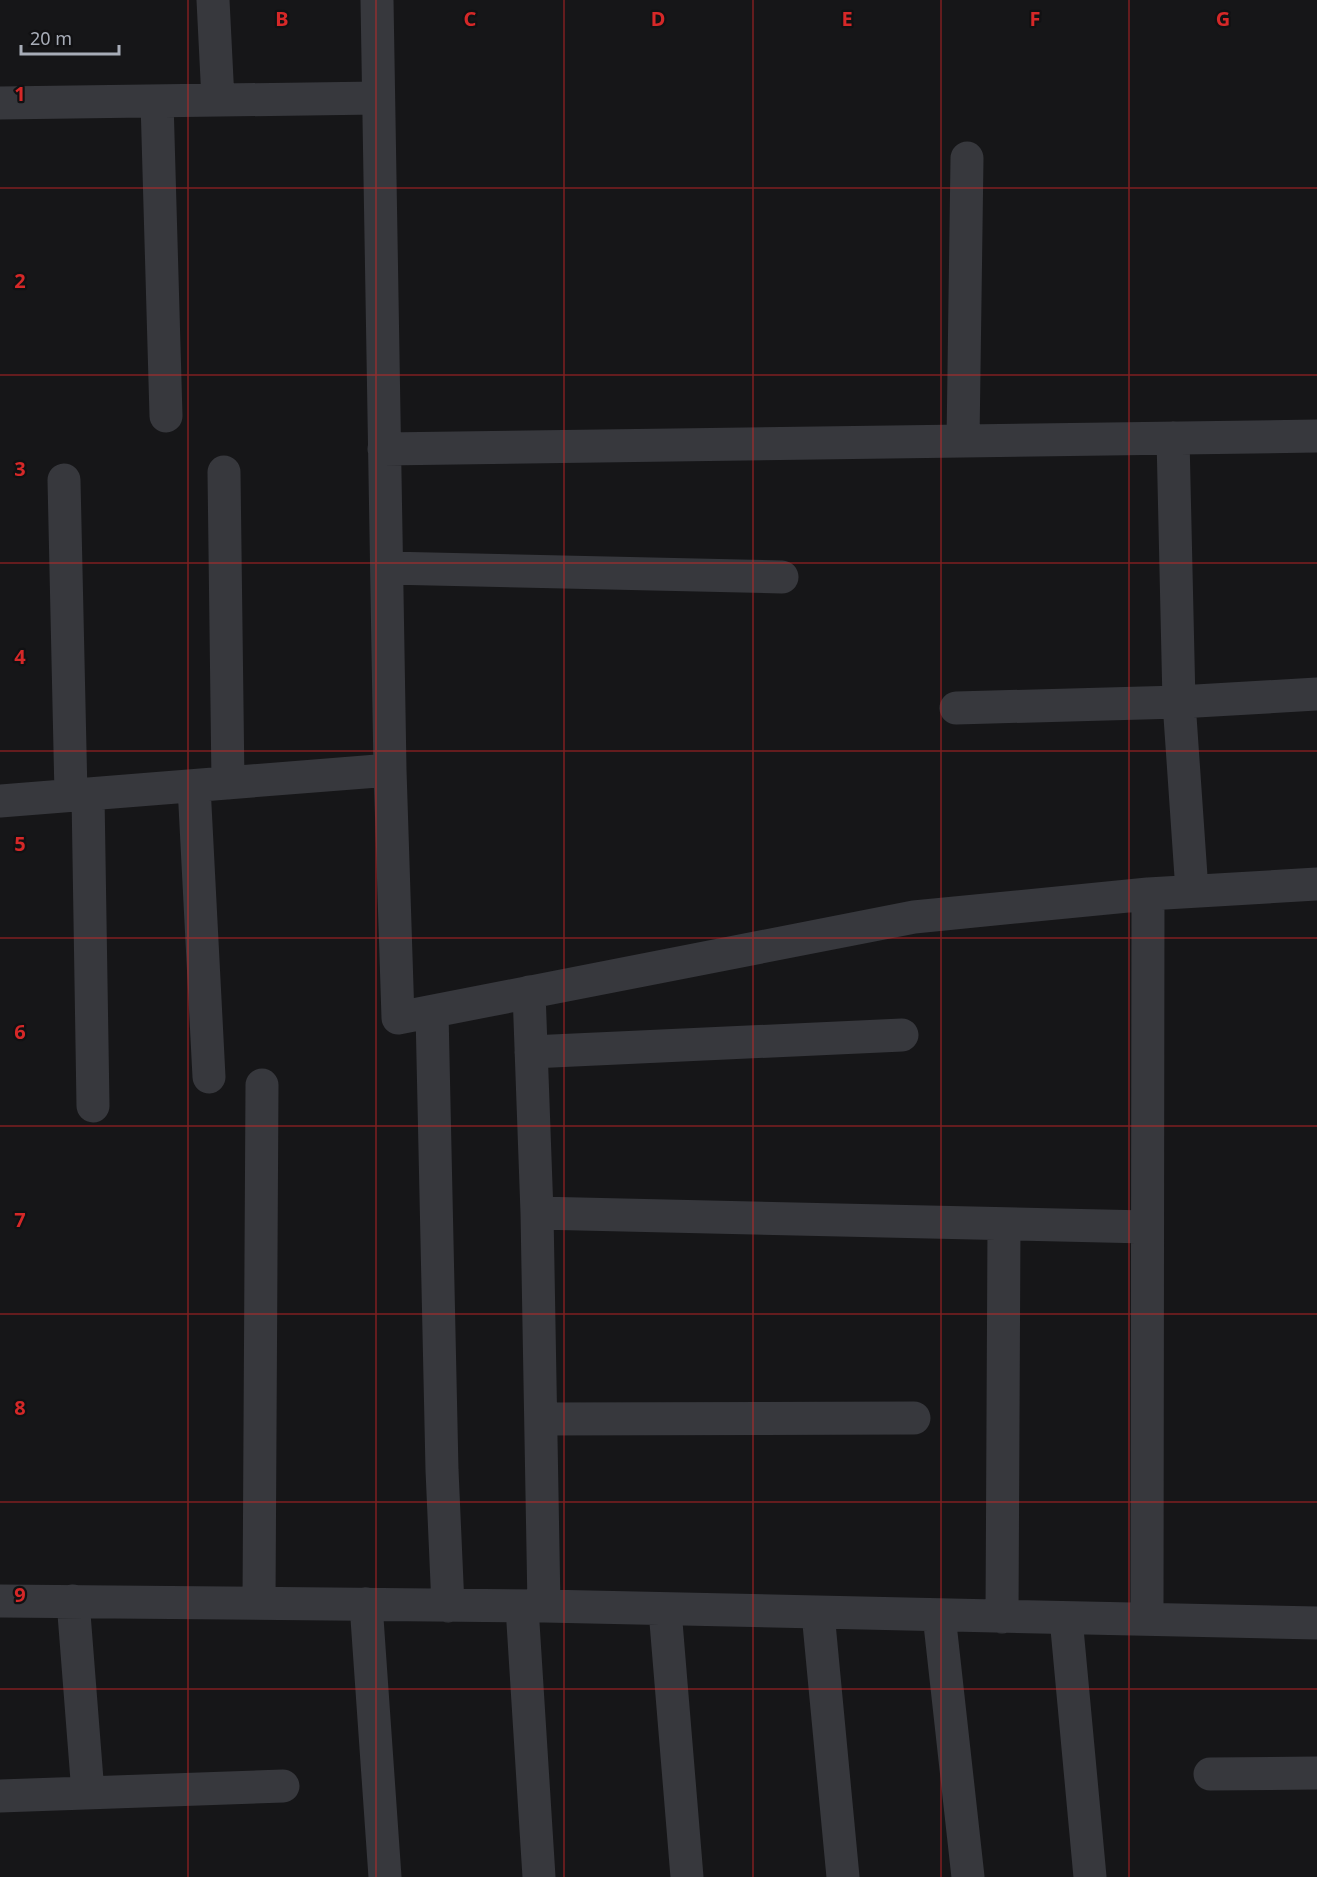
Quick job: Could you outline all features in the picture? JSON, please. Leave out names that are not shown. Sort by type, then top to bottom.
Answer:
[{"type":"street","points":[[213,0],[218,100]]},
{"type":"street","points":[[376,0],[390,770],[398,1018],[914,917],[1148,894],[1317,884]]},
{"type":"street","points":[[0,103],[378,98]]},
{"type":"street","points":[[157,101],[166,416]]},
{"type":"street","points":[[963,441],[967,158]]},
{"type":"street","points":[[384,449],[1317,436]]},
{"type":"street","points":[[1173,438],[1179,702],[1191,891]]},
{"type":"street","points":[[224,472],[228,783]]},
{"type":"street","points":[[64,480],[93,1106]]},
{"type":"street","points":[[387,568],[782,577]]},
{"type":"street","points":[[956,708],[1179,702],[1317,694]]},
{"type":"street","points":[[0,801],[390,770]]},
{"type":"street","points":[[194,786],[209,1077]]},
{"type":"street","points":[[1147,1619],[1148,894]]},
{"type":"street","points":[[529,992],[541,1419],[533,1607],[539,1877]]},
{"type":"street","points":[[432,1012],[442,1470],[448,1606]]},
{"type":"street","points":[[531,1052],[902,1035]]},
{"type":"street","points":[[259,1603],[262,1085]]},
{"type":"street","points":[[537,1213],[1147,1227]]},
{"type":"street","points":[[1002,1617],[1004,1224]]},
{"type":"street","points":[[541,1419],[914,1418]]},
{"type":"street","points":[[0,1601],[366,1604],[1317,1623]]},
{"type":"street","points":[[73,1601],[88,1793]]},
{"type":"street","points":[[366,1604],[385,1877]]},
{"type":"street","points":[[665,1610],[687,1877]]},
{"type":"street","points":[[818,1613],[843,1877]]},
{"type":"street","points":[[939,1615],[968,1877]]},
{"type":"street","points":[[1066,1618],[1090,1877]]},
{"type":"street","points":[[1210,1774],[1317,1773]]},
{"type":"street","points":[[0,1796],[284,1786]]}]
